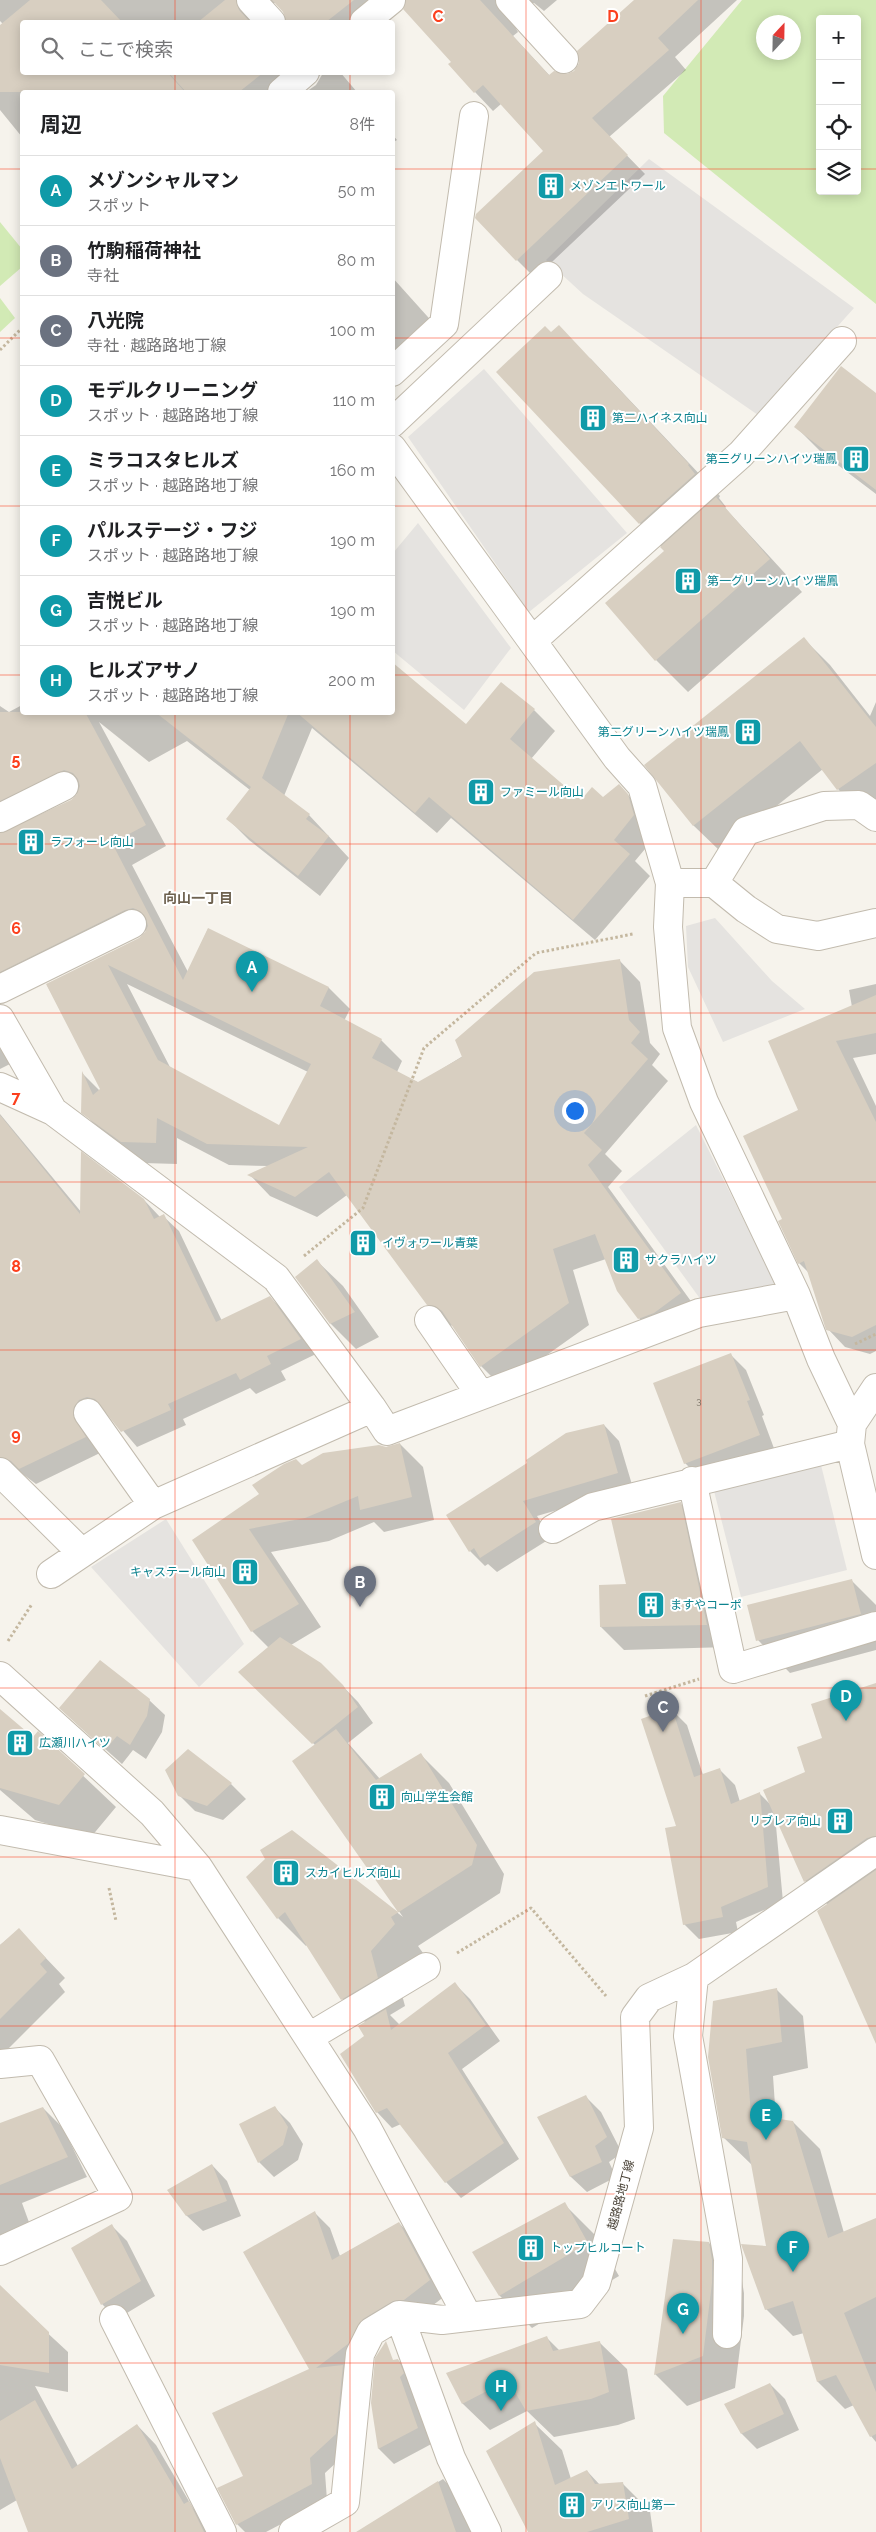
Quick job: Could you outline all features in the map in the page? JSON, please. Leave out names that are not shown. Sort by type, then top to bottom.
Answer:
[{"type":"street","points":[[251,0],[269,20]]},
{"type":"street","points":[[366,20],[391,0]]},
{"type":"street","points":[[510,0],[564,59]]},
{"type":"street","points":[[284,90],[302,75]]},
{"type":"street","points":[[395,369],[444,324],[474,116]]},
{"type":"street","points":[[395,420],[548,276]]},
{"type":"street","points":[[532,641],[741,454],[842,341]]},
{"type":"street","points":[[395,452],[617,758],[642,786],[670,883],[668,927],[677,1028],[704,1102],[796,1295],[851,1434],[876,1555]]},
{"type":"street","points":[[0,818],[64,786]]},
{"type":"street","points":[[714,883],[746,831],[824,806],[859,805],[876,817]]},
{"type":"street","points":[[670,883],[714,883],[746,909],[777,929],[818,936],[876,923]]},
{"type":"street","points":[[0,990],[132,924]]},
{"type":"street","points":[[0,1019],[53,1111]]},
{"type":"street","points":[[0,1087],[53,1111],[276,1278],[387,1431],[480,1394],[699,1313],[796,1295]]},
{"type":"street","points":[[428,1320],[480,1394]]},
{"type":"street","points":[[553,1529],[593,1507],[692,1482],[813,1455],[851,1434],[876,1388]]},
{"type":"street","points":[[51,1574],[153,1505],[372,1408]]},
{"type":"street","points":[[88,1413],[153,1505]]},
{"type":"street","points":[[0,1472],[82,1553]]},
{"type":"street","points":[[692,1482],[733,1669],[876,1626]]},
{"type":"street","points":[[0,1676],[152,1813],[198,1867],[367,2128],[468,2317]]},
{"type":"street","points":[[0,1830],[198,1867]]},
{"type":"street","name":"越路路地丁線","points":[[399,2315],[442,2320],[580,2304],[596,2283],[639,2128],[635,2017],[649,1998],[694,1976],[876,1851]]},
{"type":"street","points":[[309,2037],[426,1966]]},
{"type":"street","points":[[694,1976],[688,2036],[728,2259],[727,2334]]},
{"type":"street","points":[[0,2064],[40,2060],[118,2197],[0,2251]]},
{"type":"street","points":[[293,2532],[345,2502],[360,2354],[371,2332],[399,2315],[451,2458],[487,2532]]},
{"type":"street","points":[[114,2319],[222,2532]]},
{"type":"path","points":[[0,350],[20,330]]},
{"type":"path","points":[[276,1278],[363,1208],[424,1048],[536,953],[668,927]]},
{"type":"path","points":[[5,1644],[51,1574]]},
{"type":"path","points":[[645,1696],[733,1669]]},
{"type":"path","points":[[108,1886],[116,1921]]},
{"type":"path","points":[[426,1966],[451,1956],[531,1908],[609,2002]]},
{"type":"green space","points":[[742,0],[876,0],[876,304],[664,133],[663,96]]},
{"type":"green space","points":[[0,222],[20,247],[20,269],[0,286]]},
{"type":"green space","points":[[0,298],[15,318],[0,332]]},
{"type":"shaded area","points":[[649,159],[854,308],[758,415],[583,294],[546,260]]},
{"type":"shaded area","points":[[484,369],[627,533],[529,612],[408,437]]},
{"type":"shaded area","points":[[418,523],[511,648],[464,710],[395,653],[395,551]]},
{"type":"shaded area","points":[[715,918],[772,981],[805,1009],[723,1042],[688,967],[686,926]]},
{"type":"shaded area","points":[[696,1125],[778,1288],[701,1300],[619,1187]]},
{"type":"shaded area","points":[[821,1465],[847,1570],[741,1597],[714,1491]]},
{"type":"shaded area","points":[[166,1519],[244,1644],[199,1687],[91,1567]]},
{"type":"building","points":[[30,0],[101,0],[120,20],[20,20],[20,75],[170,75],[183,90],[20,90],[20,92],[0,92],[0,25]]},
{"type":"building","points":[[225,0],[236,0],[239,10],[248,20],[200,20]]},
{"type":"building","points":[[272,0],[354,0],[329,20],[285,20],[283,12]]},
{"type":"building","points":[[406,0],[480,0],[549,75],[554,71],[567,74],[574,71],[579,63],[577,51],[634,0],[698,0],[658,38],[669,50],[592,118],[628,155],[516,261],[475,218],[476,214],[543,151],[483,85],[474,93],[448,64],[451,62],[403,9]]},
{"type":"building","points":[[171,75],[260,75],[242,90],[184,90]]},
{"type":"building","name":"第二ハイネス向山","points":[[559,325],[689,464],[695,474],[639,524],[496,372],[545,326],[551,332]]},
{"type":"building","name":"第三グリーンハイツ瑞鳳","points":[[841,366],[876,393],[876,490],[794,427]]},
{"type":"building","name":"第一グリーンハイツ瑞鳳","points":[[716,497],[770,559],[655,661],[605,603],[664,551],[660,547]]},
{"type":"building","name":"第二グリーンハイツ瑞鳳","points":[[804,637],[876,727],[876,763],[837,790],[800,741],[693,826],[644,765]]},
{"type":"building","name":"ファミール向山","points":[[395,665],[466,724],[501,682],[535,709],[510,739],[581,800],[592,787],[603,797],[619,784],[628,794],[634,815],[614,840],[630,854],[573,920],[429,797],[415,813],[300,715],[395,715]]},
{"type":"building","points":[[0,712],[20,712],[20,715],[87,715],[146,825],[112,843],[183,980],[208,928],[329,987],[320,1006],[382,1039],[372,1058],[418,1082],[462,1057],[455,1040],[534,972],[620,959],[629,1020],[640,1032],[631,1043],[648,1059],[584,1133],[602,1150],[588,1165],[681,1293],[654,1313],[638,1319],[617,1291],[595,1234],[553,1249],[569,1303],[480,1367],[442,1311],[435,1306],[427,1305],[329,1172],[295,1197],[247,1175],[308,1147],[207,1144],[157,1118],[156,1143],[121,1142],[81,1113],[82,1071],[93,1095],[100,1089],[46,984],[139,938],[148,926],[146,918],[140,911],[133,908],[125,910],[0,972],[0,833],[71,800],[77,794],[80,786],[78,779],[73,773],[64,770],[0,801]],"holes":[[[108,965],[311,1064],[279,1125],[158,1060]]]},
{"type":"building","points":[[159,715],[288,715],[262,778],[310,814],[306,819],[329,836],[298,876],[226,819],[251,787]]},
{"type":"building","points":[[876,995],[876,1033],[836,1041],[876,1122],[876,1325],[852,1337],[826,1330],[804,1261],[798,1264],[778,1221],[782,1219],[743,1136],[798,1110],[768,1041]]},
{"type":"building","points":[[0,1115],[80,1214],[81,1151],[144,1199],[154,1219],[164,1214],[216,1322],[270,1296],[301,1339],[267,1356],[271,1364],[240,1380],[236,1373],[168,1404],[171,1410],[121,1432],[95,1399],[87,1397],[79,1400],[74,1407],[73,1415],[86,1437],[19,1469],[11,1461],[0,1457]]},
{"type":"building","points":[[317,1259],[355,1312],[330,1324],[295,1277]]},
{"type":"building","points":[[731,1353],[750,1400],[747,1401],[760,1435],[684,1464],[653,1383]]},
{"type":"building","points":[[604,1424],[618,1473],[523,1501],[536,1522],[480,1558],[474,1548],[469,1552],[446,1515],[527,1463],[526,1460],[566,1433]]},
{"type":"building","points":[[400,1443],[412,1497],[360,1510],[358,1496],[305,1518],[249,1529],[299,1604],[251,1632],[192,1540],[259,1494],[252,1485],[284,1464],[296,1459],[302,1465],[323,1453],[379,1445],[386,1447]]},
{"type":"building","points":[[681,1502],[707,1625],[600,1627],[599,1585],[626,1584],[611,1519]]},
{"type":"building","points":[[852,1579],[861,1614],[756,1641],[747,1605]]},
{"type":"building","points":[[280,1637],[321,1663],[343,1685],[358,1707],[312,1744],[238,1672]]},
{"type":"building","points":[[100,1660],[150,1699],[147,1716],[130,1745],[117,1736],[105,1750],[59,1708]]},
{"type":"building","points":[[876,1683],[876,1836],[867,1838],[804,1882],[763,1790],[805,1772],[797,1747],[822,1738],[811,1704]]},
{"type":"building","points":[[672,1708],[694,1777],[720,1768],[731,1804],[760,1792],[768,1887],[721,1907],[723,1917],[683,1925],[665,1828],[676,1826],[641,1719]]},
{"type":"building","name":"広瀬川ハイツ","points":[[0,1709],[33,1737],[38,1731],[85,1774],[59,1805],[0,1788]]},
{"type":"building","points":[[336,1729],[376,1780],[421,1753],[477,1845],[472,1865],[391,1917],[395,1924],[371,1951],[378,1978],[341,2000],[285,1912],[277,1919],[246,1877],[265,1859],[260,1850],[292,1830],[398,1912],[292,1761]]},
{"type":"building","points":[[188,1749],[232,1783],[207,1806],[178,1796],[165,1770]]},
{"type":"building","points":[[876,1870],[876,2044],[817,1911]]},
{"type":"building","points":[[19,1928],[46,1958],[40,1964],[47,1972],[0,2019],[0,1945]]},
{"type":"building","points":[[455,1982],[486,2025],[448,2053],[504,2143],[445,2183],[387,2108],[376,2113],[340,2054],[364,2036],[358,2026],[386,2009],[391,2030]]},
{"type":"building","points":[[777,1988],[782,2042],[746,2049],[751,2115],[793,2121],[828,2238],[876,2218],[876,2297],[844,2313],[876,2392],[876,2434],[870,2437],[836,2375],[817,2382],[793,2301],[765,2310],[741,2244],[766,2246],[747,2142],[722,2138],[708,2057],[713,2001]]},
{"type":"building","points":[[586,2095],[607,2137],[595,2146],[602,2162],[570,2177],[537,2117]]},
{"type":"building","points":[[275,2106],[288,2127],[283,2145],[258,2163],[239,2124]]},
{"type":"building","points":[[43,2107],[68,2157],[0,2185],[0,2123]]},
{"type":"building","points":[[212,2164],[227,2201],[186,2216],[167,2190]]},
{"type":"building","name":"トップヒルコート","points":[[565,2202],[588,2243],[499,2296],[472,2252]]},
{"type":"building","points":[[315,2211],[332,2260],[399,2222],[430,2280],[404,2300],[393,2301],[363,2319],[348,2344],[316,2368],[343,2365],[336,2434],[310,2458],[312,2484],[236,2525],[217,2488],[243,2476],[212,2413],[309,2369],[243,2252]]},
{"type":"building","points":[[112,2224],[141,2281],[101,2305],[71,2248]]},
{"type":"building","points":[[673,2239],[709,2242],[712,2260],[712,2283],[703,2356],[654,2375]]},
{"type":"building","points":[[0,2285],[49,2332],[49,2373],[0,2365]]},
{"type":"building","points":[[547,2336],[553,2351],[600,2341],[609,2392],[591,2399],[526,2411],[508,2380],[462,2404],[446,2373]]},
{"type":"building","points":[[386,2341],[393,2360],[398,2359],[404,2373],[400,2377],[418,2428],[378,2449],[371,2403],[375,2358]]},
{"type":"building","points":[[770,2383],[784,2414],[741,2434],[724,2404]]},
{"type":"building","points":[[35,2400],[72,2469],[137,2424],[184,2504],[189,2501],[204,2532],[28,2532],[0,2458],[0,2421]]},
{"type":"building","name":"アリス向山第一","points":[[535,2421],[555,2485],[587,2470],[595,2484],[623,2482],[629,2519],[587,2532],[528,2532],[486,2451]]},
{"type":"building","points":[[438,2481],[456,2532],[356,2532]]},
{"type":"place","name":"メゾンエトワール","points":[[551,186]]},
{"type":"place","name":"第二ハイネス向山","points":[[593,418]]},
{"type":"place","name":"第三グリーンハイツ瑞鳳","points":[[856,459]]},
{"type":"place","name":"第一グリーンハイツ瑞鳳","points":[[688,581]]},
{"type":"place","name":"第二グリーンハイツ瑞鳳","points":[[748,732]]},
{"type":"place","name":"ファミール向山","points":[[481,792]]},
{"type":"place","name":"ラフォーレ向山","points":[[31,842]]},
{"type":"place","name":"メゾンシャルマン","points":[[252,992]]},
{"type":"place","name":"イヴォワール青葉","points":[[363,1243]]},
{"type":"place","name":"サクラハイツ","points":[[626,1260]]},
{"type":"place","name":"キャステール向山","points":[[245,1572]]},
{"type":"place","name":"ますやコーポ","points":[[651,1605]]},
{"type":"place","name":"竹駒稲荷神社","points":[[360,1607]]},
{"type":"place","name":"モデルクリーニング","points":[[846,1721]]},
{"type":"place","name":"八光院","points":[[663,1732]]},
{"type":"place","name":"広瀬川ハイツ","points":[[20,1743]]},
{"type":"place","name":"向山学生会館","points":[[382,1797]]},
{"type":"place","name":"リブレア向山","points":[[840,1821]]},
{"type":"place","name":"スカイヒルズ向山","points":[[286,1873]]},
{"type":"place","name":"ミラコスタヒルズ","points":[[766,2140]]},
{"type":"place","name":"トップヒルコート","points":[[531,2248]]},
{"type":"place","name":"パルステージ・フジ","points":[[793,2272]]},
{"type":"place","name":"吉悦ビル","points":[[683,2334]]},
{"type":"place","name":"ヒルズアサノ","points":[[501,2411]]},
{"type":"place","name":"アリス向山第一","points":[[572,2505]]},
{"type":"district","name":"向山一丁目","points":[[198,898]]}]
